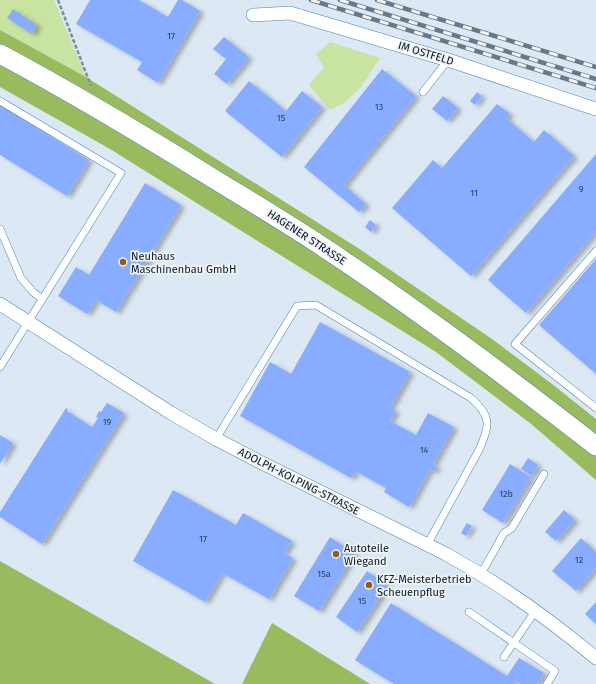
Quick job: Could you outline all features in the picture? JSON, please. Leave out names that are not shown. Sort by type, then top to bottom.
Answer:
[{"type":"main road","name":"HAGENER STRASSE","points":[[0,54],[101,111],[282,220],[343,260],[403,301],[502,373],[596,446]]},
{"type":"street","name":"IM OSTFELD","points":[[253,15],[290,12],[448,60],[596,109]]},
{"type":"street","name":"ADOLPH-KOLPING-STRASSE","points":[[0,304],[28,323],[216,439],[427,545],[481,574],[536,610],[596,658]]},
{"type":"lane","points":[[423,92],[448,60]]},
{"type":"lane","points":[[0,101],[121,173],[0,367]]},
{"type":"lane","points":[[0,229],[21,278],[33,292],[42,299]]},
{"type":"lane","points":[[596,251],[516,344],[596,408]]},
{"type":"lane","points":[[216,439],[297,306],[316,305],[471,398],[484,411],[488,426],[480,450],[427,545]]},
{"type":"lane","points":[[481,574],[504,533],[512,528],[544,474]]},
{"type":"lane","points":[[504,657],[536,610]]},
{"type":"lane","points":[[469,612],[555,671],[547,684]]},
{"type":"path","points":[[58,0],[101,111]]},
{"type":"green space","points":[[0,0],[54,0],[86,77],[0,30]]},
{"type":"green space","points":[[0,30],[86,77],[358,248],[492,339],[552,384],[596,419],[596,480],[530,423],[436,352],[110,149],[0,87]]},
{"type":"green space","points":[[330,42],[380,58],[360,88],[344,103],[330,110],[309,85],[324,67],[316,54]]},
{"type":"green space","points":[[0,561],[215,684],[0,684]]},
{"type":"green space","points":[[272,623],[370,684],[242,684]]},
{"type":"building","points":[[90,0],[139,0],[168,17],[178,0],[182,0],[200,11],[158,83],[137,70],[142,62],[76,24]]},
{"type":"building","points":[[13,9],[37,25],[32,34],[7,18]]},
{"type":"building","points":[[224,37],[249,57],[227,84],[214,74],[226,59],[213,49]]},
{"type":"building","points":[[382,69],[416,96],[344,185],[366,204],[359,212],[304,167]]},
{"type":"building","points":[[249,81],[286,111],[302,91],[322,107],[282,157],[225,111]]},
{"type":"building","points":[[477,92],[482,96],[475,105],[470,101]]},
{"type":"building","points":[[443,96],[458,108],[447,121],[432,109]]},
{"type":"building","points":[[497,104],[510,114],[506,118],[534,142],[544,130],[574,156],[471,276],[392,208],[433,160],[442,168]]},
{"type":"building","points":[[0,105],[89,160],[67,196],[0,155]]},
{"type":"building","points":[[596,154],[596,231],[526,313],[488,280]]},
{"type":"building","points":[[145,183],[181,205],[116,312],[96,300],[87,314],[58,296],[76,267],[89,275]]},
{"type":"building","points":[[370,220],[376,225],[371,232],[365,227]]},
{"type":"building","points":[[596,259],[596,374],[539,325]]},
{"type":"building","points":[[320,322],[410,372],[390,408],[396,411],[390,421],[416,435],[428,413],[454,427],[433,464],[437,467],[434,472],[430,469],[409,507],[384,492],[386,488],[355,471],[351,478],[240,416],[270,362],[291,374]]},
{"type":"building","points":[[107,403],[124,413],[42,544],[0,517],[0,512],[66,408],[68,409],[67,411],[92,427],[98,418],[96,417],[99,411],[101,412]]},
{"type":"building","points":[[0,435],[13,443],[0,464]]},
{"type":"building","points":[[528,458],[538,465],[532,476],[521,469]]},
{"type":"building","points":[[510,464],[531,477],[503,523],[482,510]]},
{"type":"building","points":[[173,490],[236,525],[243,513],[292,541],[284,553],[293,558],[269,599],[222,573],[205,602],[133,561]]},
{"type":"building","points":[[564,510],[575,520],[556,541],[545,532]]},
{"type":"building","points":[[467,523],[472,526],[466,536],[461,533]]},
{"type":"building","points":[[330,537],[355,553],[319,611],[294,596]]},
{"type":"building","points":[[581,538],[596,552],[596,568],[576,591],[552,571]]},
{"type":"building","points":[[367,571],[388,585],[357,632],[336,617]]},
{"type":"building","points":[[596,602],[596,624],[585,614]]},
{"type":"building","points":[[391,603],[507,676],[519,658],[544,673],[537,684],[520,684],[515,680],[512,684],[394,684],[355,660]]},
{"type":"railway","points":[[311,0],[596,88]]},
{"type":"railway","points":[[340,0],[596,79]]},
{"type":"railway","points":[[377,0],[596,67]]},
{"type":"place","name":"Neuhaus Maschinenbau GmbH","points":[[123,262]]},
{"type":"place","name":"Autoteile Wiegand","points":[[336,554]]},
{"type":"place","name":"KFZ-Meisterbetrieb Scheuenpflug","points":[[369,585]]}]
